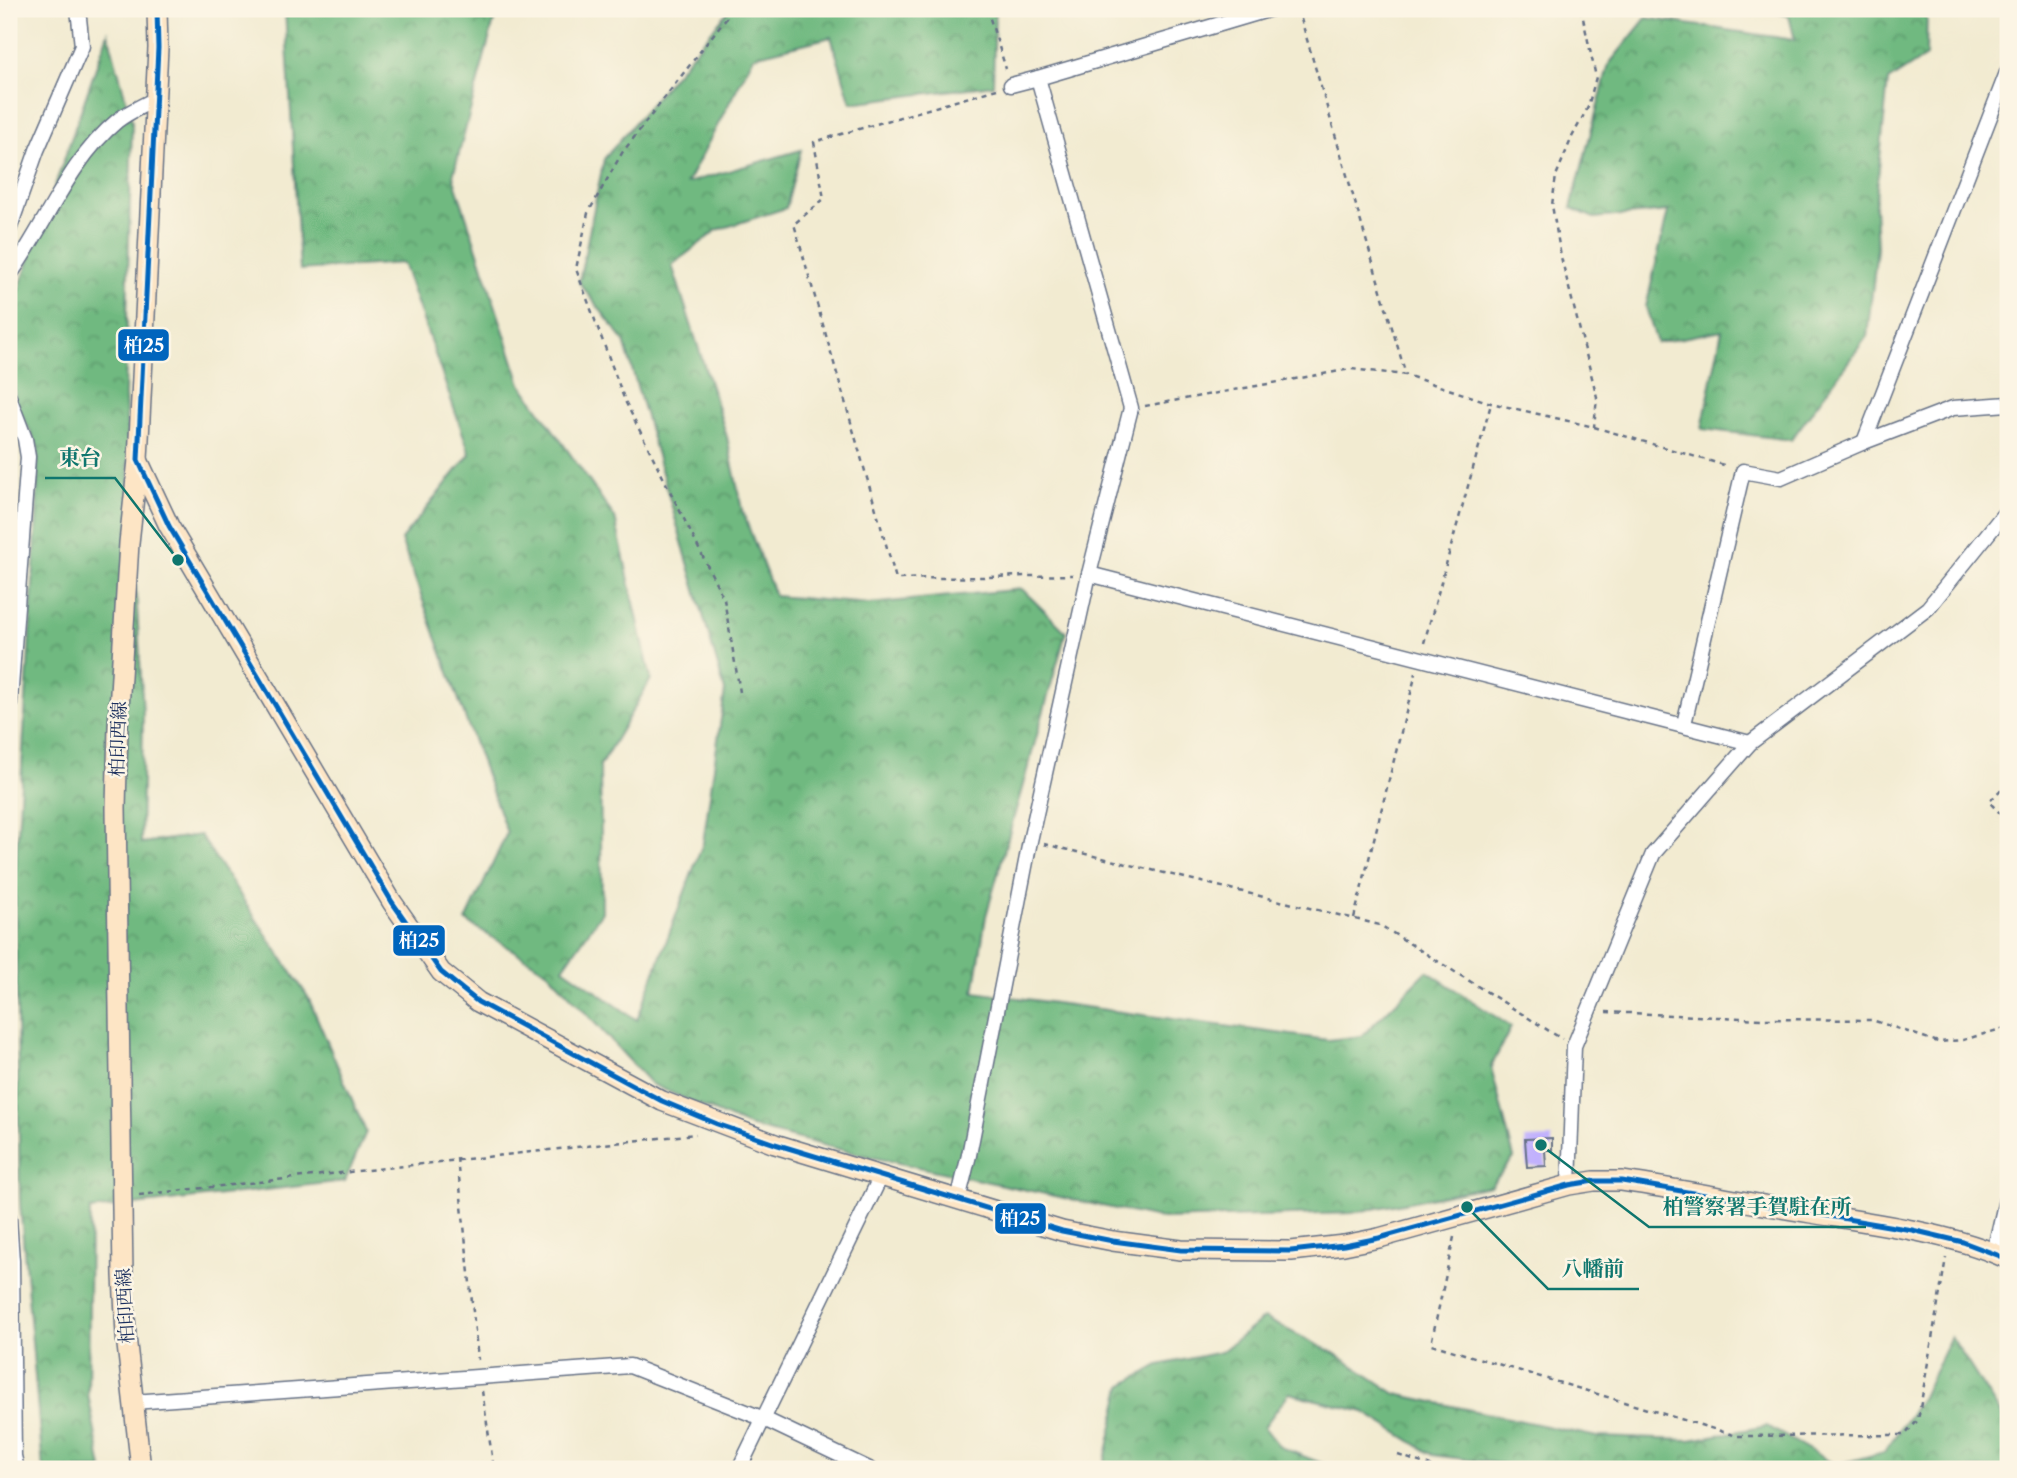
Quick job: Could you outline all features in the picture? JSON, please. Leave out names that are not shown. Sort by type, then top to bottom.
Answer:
[{"type":"street","points":[[9,230],[37,150],[82,46],[78,9]]},
{"type":"street","name":"柏印西線","points":[[141,1469],[124,1287],[116,808],[124,619],[138,460],[158,48],[157,9]]},
{"type":"street","points":[[1011,85],[1271,9]]},
{"type":"street","points":[[1864,442],[2008,70]]},
{"type":"street","points":[[958,1200],[1030,841],[1089,573],[1131,408],[1038,78]]},
{"type":"street","points":[[9,276],[57,195],[85,155],[118,120],[155,99]]},
{"type":"street","points":[[9,397],[25,439],[28,457],[9,714]]},
{"type":"street","points":[[1684,724],[1743,471],[1780,478],[1953,408],[2008,404]]},
{"type":"street","points":[[138,460],[169,526],[393,902],[441,972],[478,1002],[662,1101],[717,1124],[1062,1231],[1181,1250],[1291,1251],[1345,1245],[1458,1217],[1569,1185],[1594,1181],[1652,1185],[1891,1227],[1949,1240],[2001,1256],[2008,1191]]},
{"type":"street","points":[[1569,1185],[1574,1046],[1653,854],[1750,743],[1928,608],[2008,509]]},
{"type":"street","points":[[1089,573],[1750,743]]},
{"type":"street","points":[[738,1469],[881,1176]]},
{"type":"street","points":[[9,1218],[14,1455],[17,1469]]},
{"type":"street","points":[[133,1402],[630,1366],[764,1419],[869,1469]]},
{"type":"path","points":[[733,9],[622,153],[588,214],[576,269],[625,401],[724,599],[740,692]]},
{"type":"path","points":[[987,9],[1011,85],[814,142],[824,198],[794,224],[896,579],[1089,573]]},
{"type":"path","points":[[1298,9],[1406,375]]},
{"type":"path","points":[[1581,9],[1596,77],[1588,107],[1572,136],[1556,176],[1552,205],[1561,257],[1597,397],[1594,427]]},
{"type":"path","points":[[1131,408],[1351,369],[1406,375],[1491,404],[1594,427],[1743,471]]},
{"type":"path","points":[[2008,782],[1989,802],[2008,821]]},
{"type":"path","points":[[1030,841],[1380,925],[1574,1046]]},
{"type":"path","points":[[1588,1011],[1763,1019],[1872,1020],[1938,1042],[1963,1040],[2008,1027]]},
{"type":"path","points":[[123,1197],[457,1158],[703,1133],[717,1124]]},
{"type":"path","points":[[457,1158],[480,1377],[494,1469]]},
{"type":"path","points":[[1458,1217],[1431,1344],[1737,1436],[1905,1435],[1918,1420],[1949,1240]]},
{"type":"path","points":[[1398,1455],[1440,1469]]},
{"type":"green space","points":[[285,9],[497,9],[453,176],[521,384],[615,518],[651,679],[600,766],[602,912],[563,968],[637,1020],[703,843],[725,691],[624,341],[579,282],[604,159],[730,9],[995,9],[993,85],[851,103],[831,37],[754,56],[687,183],[801,150],[786,208],[717,230],[672,265],[727,437],[742,510],[775,596],[869,604],[1022,589],[1066,632],[986,916],[974,992],[1328,1040],[1362,1036],[1427,971],[1511,1027],[1491,1067],[1514,1158],[1490,1186],[1352,1213],[1163,1219],[866,1156],[748,1126],[651,1084],[548,972],[466,921],[507,833],[401,540],[470,454],[403,263],[300,270]]},
{"type":"green space","points":[[1764,9],[1927,9],[1926,56],[1888,81],[1875,207],[1877,248],[1867,336],[1791,440],[1702,429],[1722,330],[1657,343],[1646,307],[1668,211],[1594,218],[1571,208],[1609,64],[1646,18],[1795,40],[1789,16]]},
{"type":"green space","points":[[108,33],[132,122],[125,395],[143,714],[141,843],[200,835],[308,997],[366,1132],[345,1181],[90,1210],[88,1394],[102,1469],[43,1469],[20,1204],[15,883],[37,516],[38,447],[16,403],[9,354],[9,318]]},
{"type":"green space","points":[[1264,1318],[1334,1353],[1396,1394],[1597,1437],[1689,1440],[1767,1426],[1836,1465],[1884,1452],[1922,1397],[1951,1336],[2008,1426],[2008,1469],[1541,1469],[1433,1455],[1364,1412],[1289,1393],[1264,1427],[1280,1447],[1336,1469],[1103,1469],[1122,1386],[1159,1365],[1221,1352]]},
{"type":"building","points":[[1552,1138],[1552,1150],[1545,1150],[1546,1166],[1527,1167],[1525,1139]]},
{"type":"transit line","name":"柏25","points":[[157,9],[158,48],[138,460],[169,526],[392,902],[441,972],[478,1002],[662,1101],[717,1124],[1062,1231],[1113,1241],[1181,1250],[1291,1251],[1344,1245],[1379,1238],[1569,1185],[1594,1181],[1622,1181],[1912,1230],[1963,1242],[2008,1259]]},
{"type":"place","name":"東台","points":[[178,560]]},
{"type":"place","name":"柏警察署手賀駐在所","points":[[1541,1145]]},
{"type":"place","name":"八幡前","points":[[1467,1207]]}]
